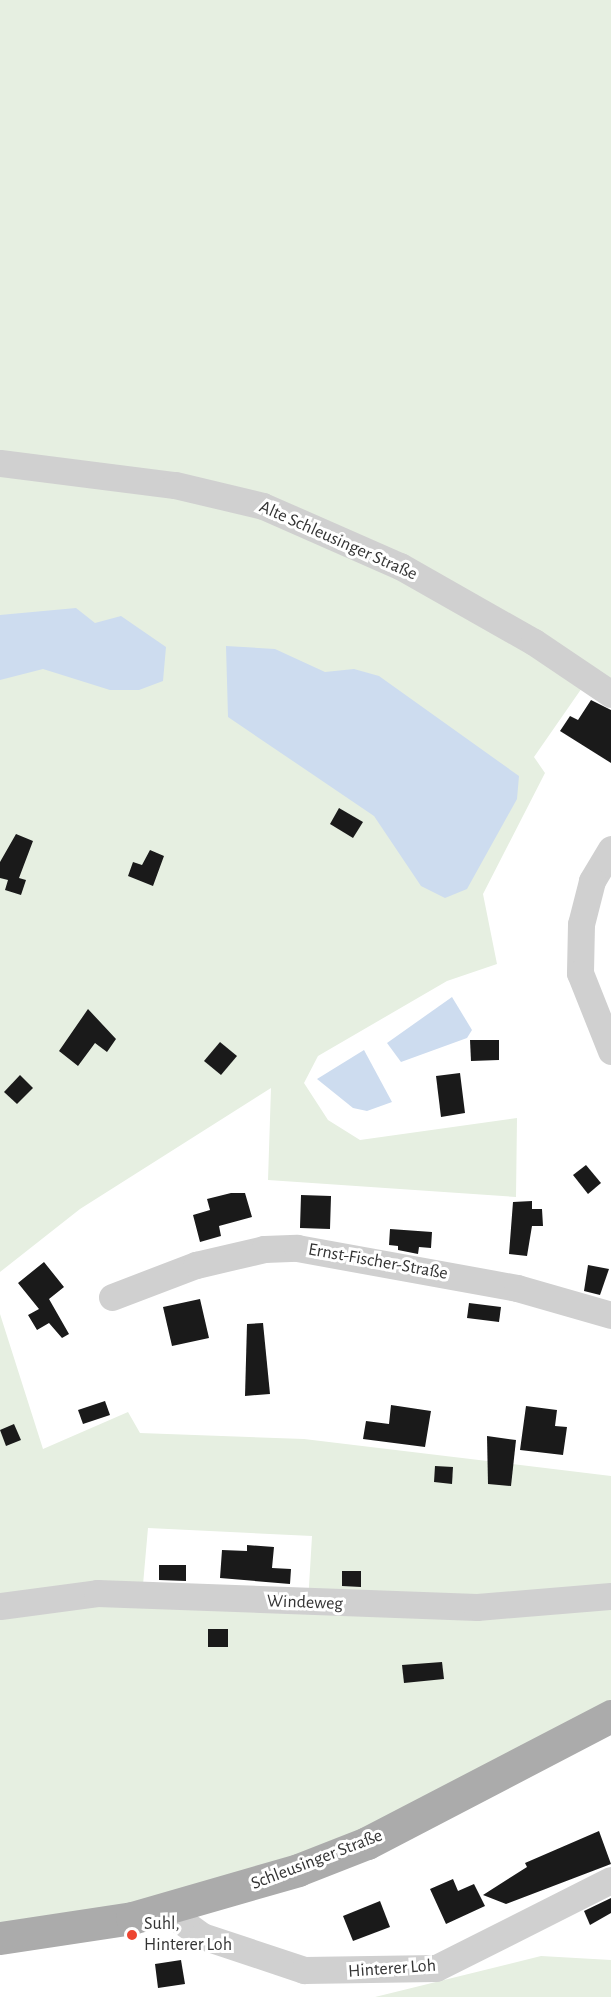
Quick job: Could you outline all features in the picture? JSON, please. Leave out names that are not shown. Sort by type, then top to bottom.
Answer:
[{"type":"main road","name":"Schleusinger Straße","points":[[0,1938],[166,1910],[367,1842],[611,1716]]},
{"type":"street","name":"Alte Schleusinger Straße","points":[[1,464],[175,484],[263,506],[400,566],[534,642],[611,694]]},
{"type":"street","points":[[611,849],[592,881],[581,924],[580,973],[611,1051]]},
{"type":"street","name":"Ernst-Fischer-Straße","points":[[112,1297],[196,1265],[264,1249],[297,1248],[517,1288],[611,1315]]},
{"type":"street","name":"Windeweg","points":[[0,1606],[97,1593],[477,1608],[611,1596]]},
{"type":"street","name":"Hinterer Loh","points":[[166,1910],[202,1936],[304,1970],[436,1968],[611,1880]]},
{"type":"shaded area","points":[[0,0],[611,0],[611,694],[584,685],[534,757],[545,773],[483,894],[497,964],[447,981],[318,1056],[304,1083],[328,1120],[360,1140],[517,1118],[516,1197],[268,1180],[271,1088],[80,1209],[0,1272]]},
{"type":"shaded area","points":[[0,1314],[43,1449],[128,1412],[140,1433],[304,1439],[611,1476],[611,1716],[367,1843],[0,1938]],"holes":[[[148,1528],[312,1536],[308,1603],[142,1596]]]},
{"type":"shaded area","points":[[541,1956],[611,1960],[611,1997],[375,1997]]},
{"type":"water","points":[[76,608],[95,623],[121,616],[166,647],[163,681],[139,690],[110,690],[43,669],[0,680],[0,615]]},
{"type":"water","points":[[226,646],[275,649],[325,672],[354,669],[379,676],[519,776],[517,799],[467,889],[445,898],[421,886],[374,816],[228,717]]},
{"type":"water","points":[[452,997],[472,1030],[467,1038],[401,1062],[387,1043]]},
{"type":"water","points":[[364,1050],[392,1102],[367,1111],[353,1108],[317,1079]]},
{"type":"building","points":[[591,700],[611,710],[611,763],[560,731],[570,716],[578,720]]},
{"type":"building","points":[[339,808],[363,822],[353,838],[330,824]]},
{"type":"building","points":[[16,834],[33,841],[19,878],[26,880],[21,895],[5,890],[8,880],[0,878],[0,862]]},
{"type":"building","points":[[150,850],[164,856],[153,886],[128,876],[133,862],[142,865]]},
{"type":"building","points":[[88,1009],[116,1039],[107,1052],[95,1043],[78,1066],[59,1051]]},
{"type":"building","points":[[470,1040],[499,1040],[499,1060],[471,1061]]},
{"type":"building","points":[[220,1042],[237,1056],[221,1075],[204,1061]]},
{"type":"building","points":[[460,1073],[465,1113],[441,1117],[436,1076]]},
{"type":"building","points":[[20,1075],[33,1088],[17,1104],[4,1092]]},
{"type":"building","points":[[586,1165],[601,1183],[588,1194],[573,1175]]},
{"type":"building","points":[[231,1193],[245,1193],[252,1217],[219,1226],[221,1236],[200,1242],[193,1215],[210,1210],[207,1199]]},
{"type":"building","points":[[301,1195],[331,1196],[330,1229],[300,1228]]},
{"type":"building","points":[[532,1201],[532,1209],[542,1209],[543,1226],[532,1226],[527,1256],[509,1254],[513,1202]]},
{"type":"building","points":[[390,1229],[432,1232],[431,1248],[419,1247],[418,1254],[398,1250],[398,1246],[389,1245]]},
{"type":"building","points":[[44,1262],[64,1287],[49,1299],[69,1334],[62,1338],[49,1323],[37,1330],[28,1315],[39,1309],[18,1283]]},
{"type":"building","points":[[588,1265],[609,1269],[600,1295],[584,1291]]},
{"type":"building","points":[[200,1299],[209,1338],[172,1346],[163,1307]]},
{"type":"building","points":[[469,1303],[501,1307],[499,1322],[467,1318]]},
{"type":"building","points":[[263,1323],[270,1394],[245,1396],[247,1324]]},
{"type":"building","points":[[105,1401],[110,1415],[83,1424],[78,1410]]},
{"type":"building","points":[[391,1405],[431,1411],[425,1447],[363,1439],[366,1421],[389,1424]]},
{"type":"building","points":[[526,1406],[557,1410],[555,1426],[567,1427],[563,1455],[520,1450]]},
{"type":"building","points":[[14,1424],[21,1440],[6,1446],[0,1430]]},
{"type":"building","points":[[487,1436],[516,1440],[511,1486],[488,1484]]},
{"type":"building","points":[[435,1466],[453,1467],[452,1484],[434,1482]]},
{"type":"building","points":[[247,1545],[274,1547],[272,1568],[291,1569],[290,1584],[220,1578],[222,1550],[247,1551]]},
{"type":"building","points":[[159,1565],[186,1565],[186,1581],[159,1580]]},
{"type":"building","points":[[342,1571],[361,1571],[361,1587],[342,1586]]},
{"type":"building","points":[[208,1629],[228,1629],[228,1647],[208,1647]]},
{"type":"building","points":[[442,1662],[444,1679],[404,1683],[402,1665]]},
{"type":"building","points":[[599,1831],[611,1864],[506,1904],[483,1895],[527,1867],[525,1863]]},
{"type":"building","points":[[453,1879],[458,1891],[474,1884],[485,1906],[446,1924],[430,1889]]},
{"type":"building","points":[[611,1898],[611,1913],[590,1925],[584,1911]]},
{"type":"building","points":[[380,1901],[390,1927],[353,1941],[343,1916]]},
{"type":"building","points":[[181,1960],[185,1984],[158,1988],[155,1964]]},
{"type":"place","name":"Suhl, Hinterer Loh","points":[[132,1935]]}]
